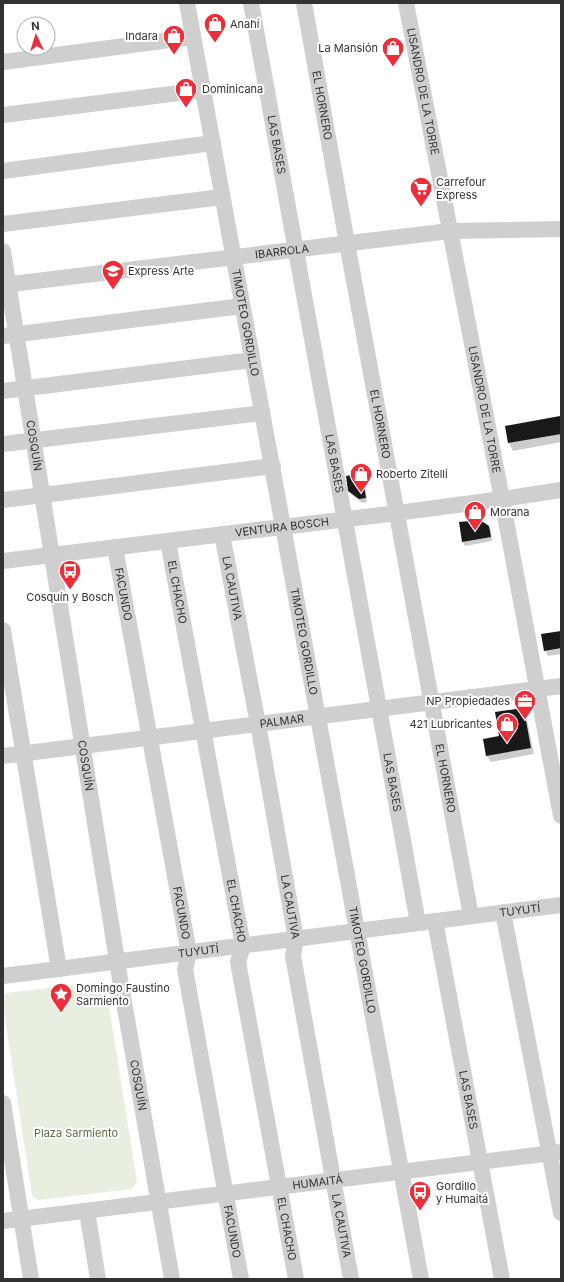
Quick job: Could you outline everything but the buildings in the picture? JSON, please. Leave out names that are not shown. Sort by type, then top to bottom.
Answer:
[{"type":"street","name":"TIMOTEO GORDILLO","points":[[187,3],[421,1279]]},
{"type":"street","name":"LAS BASES","points":[[251,3],[418,923]]},
{"type":"street","name":"EL HORNERO","points":[[304,3],[471,916]]},
{"type":"street","name":"LISANDRO DE LA TORRE","points":[[406,3],[502,499],[561,816]]},
{"type":"street","points":[[3,62],[193,37]]},
{"type":"street","points":[[3,115],[203,90]]},
{"type":"street","points":[[3,171],[213,144]]},
{"type":"street","points":[[3,224],[222,197]]},
{"type":"street","name":"IBARROLA","points":[[6,285],[450,231],[561,229]]},
{"type":"street","name":"COSQUÍN","points":[[3,251],[10,335],[25,388],[118,962],[172,1279]]},
{"type":"street","points":[[10,335],[242,306]]},
{"type":"street","points":[[3,391],[252,360]]},
{"type":"street","points":[[3,444],[262,413]]},
{"type":"street","points":[[3,500],[273,466]]},
{"type":"street","name":"VENTURA BOSCH","points":[[3,561],[397,513],[561,490]]},
{"type":"street","name":"LA CAUTIVA","points":[[222,534],[258,724],[296,939],[293,956],[332,1180],[351,1279]]},
{"type":"street","name":"EL CHACHO","points":[[168,541],[243,946],[238,962],[296,1279]]},
{"type":"street","name":"FACUNDO","points":[[115,547],[189,953],[185,969],[241,1279]]},
{"type":"street","points":[[3,630],[59,969]]},
{"type":"street","name":"PALMAR","points":[[3,756],[561,686]]},
{"type":"street","name":"TUYUTÍ","points":[[4,972],[59,969],[118,962],[561,905]]},
{"type":"street","points":[[503,912],[555,1152],[561,1213]]},
{"type":"street","name":"LAS BASES","points":[[434,921],[502,1279]]},
{"type":"street","points":[[3,1102],[31,1279]]},
{"type":"street","name":"HUMAITÁ","points":[[3,1221],[555,1152]]},
{"type":"street","points":[[87,1211],[98,1279]]},
{"type":"green space","name":"Plaza Sarmiento","points":[[99,982],[106,987],[137,1182],[132,1189],[38,1200],[32,1195],[3,1006],[3,997],[6,993]]},
{"type":"place","name":"Anahí","points":[[215,44]]},
{"type":"place","name":"Indara","points":[[174,56]]},
{"type":"place","name":"La Mansión","points":[[393,68]]},
{"type":"place","name":"Dominicana","points":[[186,108]]},
{"type":"place","name":"Carrefour Express","points":[[421,208]]},
{"type":"place","name":"Express Arte","points":[[113,290]]},
{"type":"place","name":"Roberto Zitelli","points":[[361,494]]},
{"type":"place","name":"Morana","points":[[475,532]]},
{"type":"place","name":"Cosquín y Bosch","points":[[70,590]]},
{"type":"place","name":"NP Propiedades","points":[[525,720]]},
{"type":"place","name":"421 Lubricantes","points":[[507,744]]},
{"type":"place","name":"Domingo Faustino Sarmiento","points":[[61,1014]]},
{"type":"place","name":"Gordillo y Humaitá","points":[[420,1212]]}]
